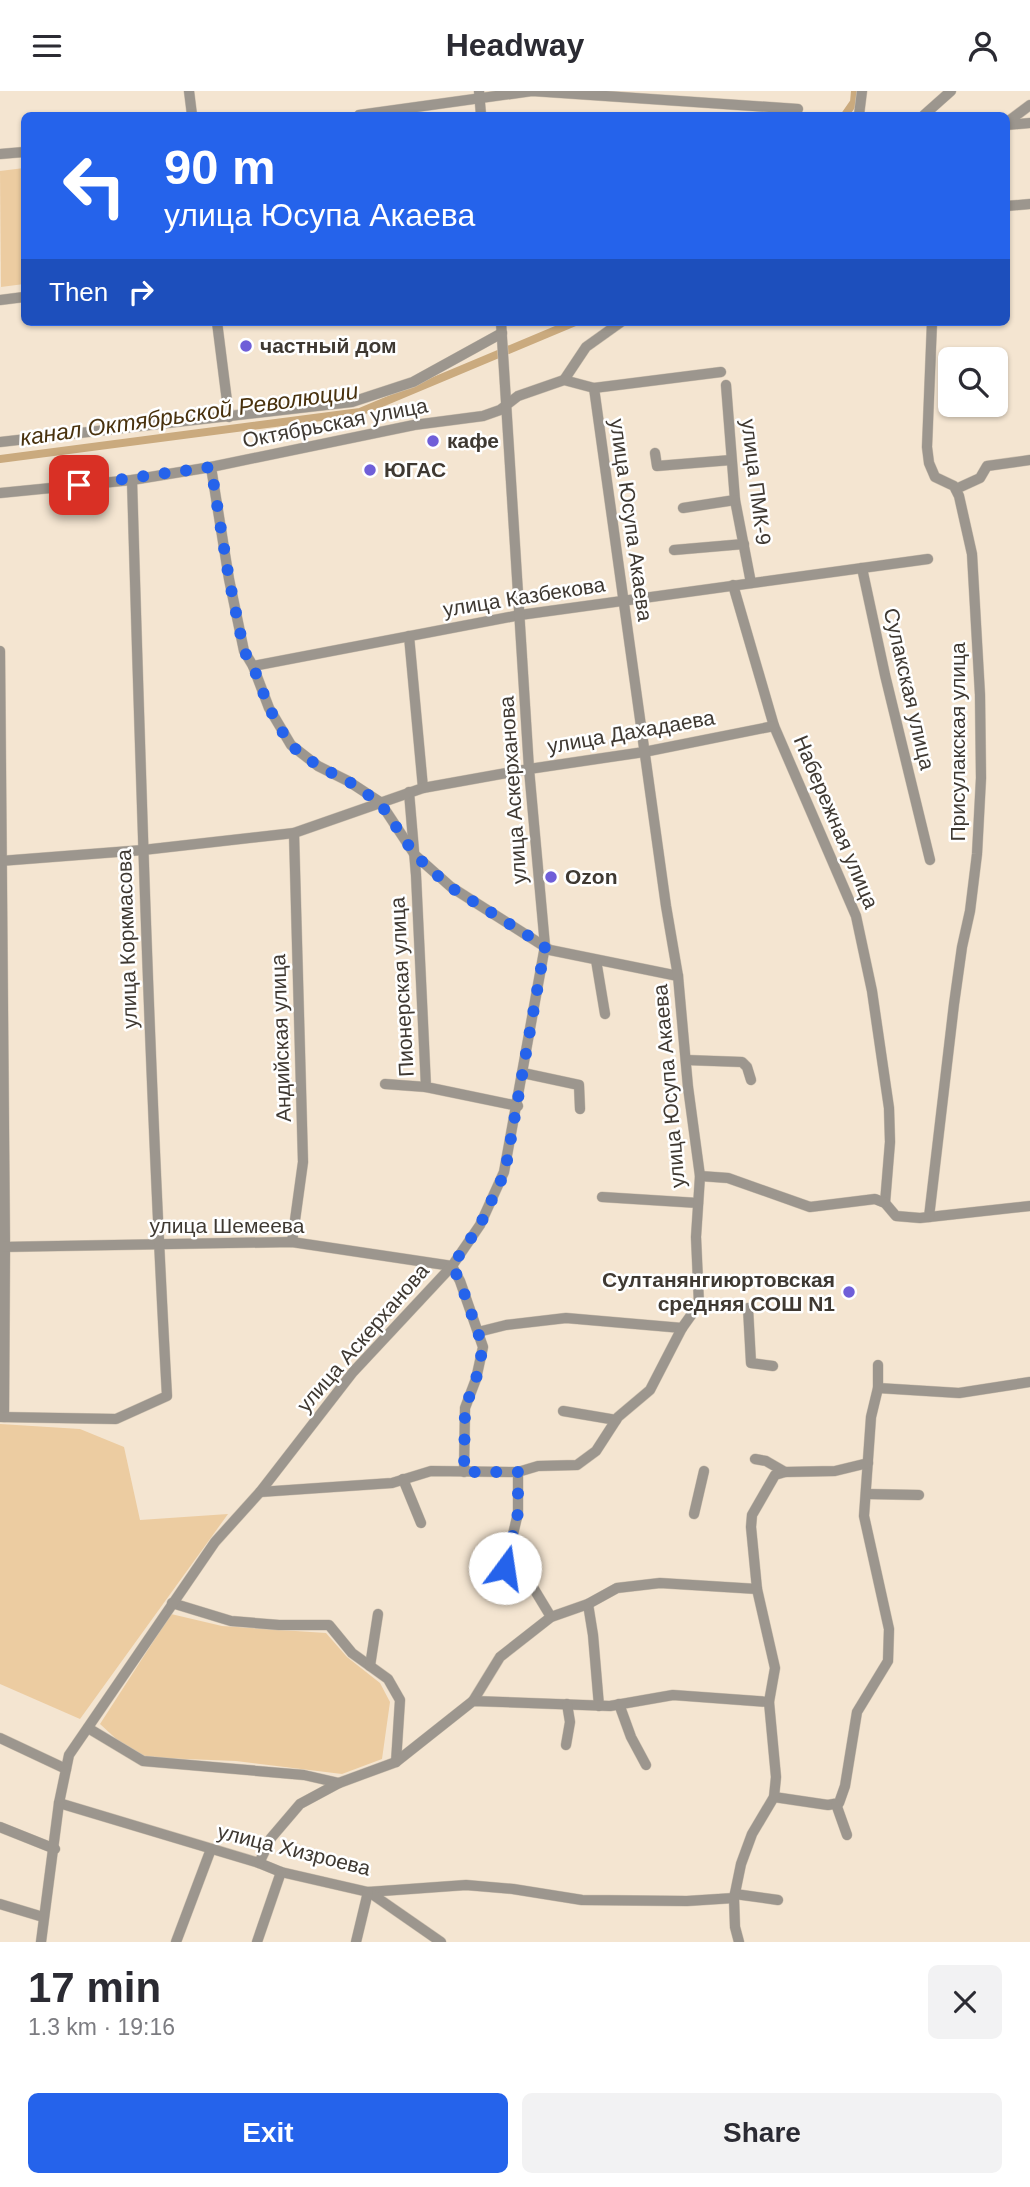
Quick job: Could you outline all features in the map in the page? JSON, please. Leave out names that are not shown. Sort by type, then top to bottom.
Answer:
[{"type":"street","points":[[189,91],[192,112]]},
{"type":"street","points":[[859,112],[862,91]]},
{"type":"street","points":[[927,112],[951,91]]},
{"type":"street","points":[[377,112],[479,95],[559,92],[798,109]]},
{"type":"street","points":[[1010,121],[1030,105]]},
{"type":"street","points":[[1010,124],[1030,123]]},
{"type":"street","points":[[0,154],[21,152]]},
{"type":"street","points":[[1010,206],[1030,204]]},
{"type":"street","points":[[0,300],[21,297]]},
{"type":"street","points":[[218,326],[229,417]]},
{"type":"street","points":[[615,326],[586,347],[564,380],[594,388],[721,372]]},
{"type":"street","points":[[932,326],[927,447],[929,463],[935,477],[956,489],[979,478],[987,466],[1030,460]]},
{"type":"street","points":[[0,443],[352,402],[413,382],[502,332]]},
{"type":"street","name":"улица Аскерханова","points":[[41,1942],[59,1803],[69,1755],[215,1542],[260,1492],[353,1372],[452,1266],[480,1225],[505,1172],[545,946],[529,769],[502,332]]},
{"type":"street","name":"Октябрьская улица","points":[[0,493],[132,479],[211,467],[400,428],[483,416],[492,414],[527,392],[564,380]]},
{"type":"street","name":"улица ПМК-9","points":[[726,385],[735,500],[751,583]]},
{"type":"street","name":"улица Юсупа Акаева","points":[[260,1492],[391,1483],[431,1471],[518,1472],[538,1466],[577,1465],[596,1451],[616,1420],[650,1390],[682,1328],[699,1304],[696,1237],[700,1176],[678,976],[594,388]]},
{"type":"street","points":[[655,453],[657,466],[730,460]]},
{"type":"street","points":[[211,467],[244,651],[253,666],[269,708],[290,745],[318,766],[348,781],[380,803],[415,855],[450,887],[550,950],[678,976]]},
{"type":"street","name":"улица Коркмасова","points":[[2,1417],[116,1419],[167,1396],[143,850],[132,479]]},
{"type":"street","name":"Присулакская улица","points":[[929,1217],[952,1017],[962,947],[971,911],[981,823],[976,603],[972,554],[956,489]]},
{"type":"street","points":[[683,508],[735,500]]},
{"type":"street","points":[[674,550],[744,544]]},
{"type":"street","name":"улица Казбекова","points":[[253,666],[520,615],[928,559]]},
{"type":"street","name":"Сулакская улица","points":[[862,568],[930,860]]},
{"type":"street","name":"Набережная улица","points":[[733,585],[774,726],[856,916],[872,991],[889,1108],[890,1142],[885,1203]]},
{"type":"street","points":[[409,636],[423,788]]},
{"type":"street","points":[[0,651],[2,1417]]},
{"type":"street","name":"улица Дахадаева","points":[[1,861],[143,850],[294,833],[423,788],[644,752],[774,726]]},
{"type":"street","name":"Пионерская улица","points":[[409,792],[415,855],[426,1087],[518,1106]]},
{"type":"street","name":"Андийская улица","points":[[292,1241],[303,1162],[294,833]]},
{"type":"street","points":[[596,960],[605,1014]]},
{"type":"street","points":[[686,1060],[742,1062],[747,1067],[751,1080]]},
{"type":"street","points":[[523,1073],[579,1085],[580,1109]]},
{"type":"street","points":[[386,1084],[426,1087]]},
{"type":"street","points":[[700,1176],[728,1178],[810,1207],[875,1199],[885,1203],[896,1216],[929,1217],[1030,1206]]},
{"type":"street","points":[[602,1197],[698,1203]]},
{"type":"street","name":"улица Шемеева","points":[[3,1247],[292,1241],[452,1266]]},
{"type":"street","points":[[452,1266],[483,1347],[482,1359],[465,1408],[464,1472]]},
{"type":"street","points":[[748,1308],[751,1363],[773,1366]]},
{"type":"street","points":[[478,1332],[506,1325],[566,1318],[682,1328]]},
{"type":"street","points":[[774,1797],[828,1805],[839,1803],[845,1787],[856,1712],[888,1661],[889,1629],[864,1516],[871,1417],[878,1388],[878,1365]]},
{"type":"street","points":[[878,1388],[959,1393],[1030,1382]]},
{"type":"street","points":[[563,1411],[616,1420]]},
{"type":"street","points":[[755,1459],[766,1461],[785,1472]]},
{"type":"street","points":[[739,1942],[735,1927],[735,1896],[741,1864],[752,1833],[774,1797],[776,1753],[769,1702],[775,1668],[757,1589],[752,1515],[775,1475],[785,1472],[835,1471],[868,1463]]},
{"type":"street","points":[[694,1514],[704,1471]]},
{"type":"street","points":[[518,1472],[518,1513],[505,1568],[531,1584],[551,1617]]},
{"type":"street","points":[[403,1479],[422,1523]]},
{"type":"street","points":[[866,1494],[919,1496]]},
{"type":"street","points":[[259,1863],[271,1838],[300,1804],[340,1783],[396,1762],[473,1701],[500,1657],[551,1617],[588,1604],[618,1588],[660,1583],[757,1589]]},
{"type":"street","points":[[173,1603],[232,1621],[329,1625],[352,1653],[388,1679],[400,1700],[396,1762]]},
{"type":"street","points":[[588,1604],[599,1706]]},
{"type":"street","points":[[370,1666],[378,1614]]},
{"type":"street","points":[[473,1701],[599,1706],[673,1695],[769,1702]]},
{"type":"street","points":[[566,1745],[570,1722],[568,1704]]},
{"type":"street","points":[[620,1705],[631,1737],[646,1765]]},
{"type":"street","points":[[88,1728],[143,1761],[304,1775],[340,1783]]},
{"type":"street","points":[[0,1738],[66,1769]]},
{"type":"street","name":"улица Хизроева","points":[[59,1803],[281,1872],[368,1892],[466,1885],[513,1889],[582,1901],[687,1901],[735,1896],[778,1900]]},
{"type":"street","points":[[836,1804],[847,1835]]},
{"type":"street","points":[[0,1827],[55,1849]]},
{"type":"street","points":[[176,1942],[211,1849]]},
{"type":"street","points":[[257,1942],[281,1872]]},
{"type":"street","points":[[356,1942],[368,1892],[441,1942]]},
{"type":"street","points":[[0,1905],[43,1917]]},
{"type":"shaded area","points":[[21,168],[21,284],[1,287],[0,171]]},
{"type":"shaded area","points":[[0,1424],[80,1429],[124,1447],[140,1520],[228,1514],[80,1719],[0,1684]]},
{"type":"shaded area","points":[[171,1614],[222,1626],[326,1633],[347,1657],[380,1683],[390,1702],[382,1759],[342,1774],[236,1761],[136,1757],[100,1724]]},
{"type":"waterway","name":"канал Октябрьской Революции","points":[[847,112],[854,102],[855,91]]},
{"type":"waterway","name":"канал Октябрьской Революции","points":[[0,459],[360,412],[565,326]]},
{"type":"place","name":"частный дом","points":[[246,346]]},
{"type":"place","name":"кафе","points":[[433,441]]},
{"type":"place","name":"ЮГАС","points":[[370,470]]},
{"type":"place","name":"Ozon","points":[[551,877]]},
{"type":"place","name":"Султанянгиюртовская средняя СОШ N1","points":[[849,1292]]},
{"type":"route","points":[[79,485],[211,467],[244,651],[253,666],[269,708],[290,745],[318,766],[348,781],[380,803],[415,855],[450,887],[545,946],[505,1172],[480,1225],[452,1266],[460,1281],[483,1347],[482,1359],[465,1408],[464,1472],[518,1472],[518,1513],[505,1568]]}]
